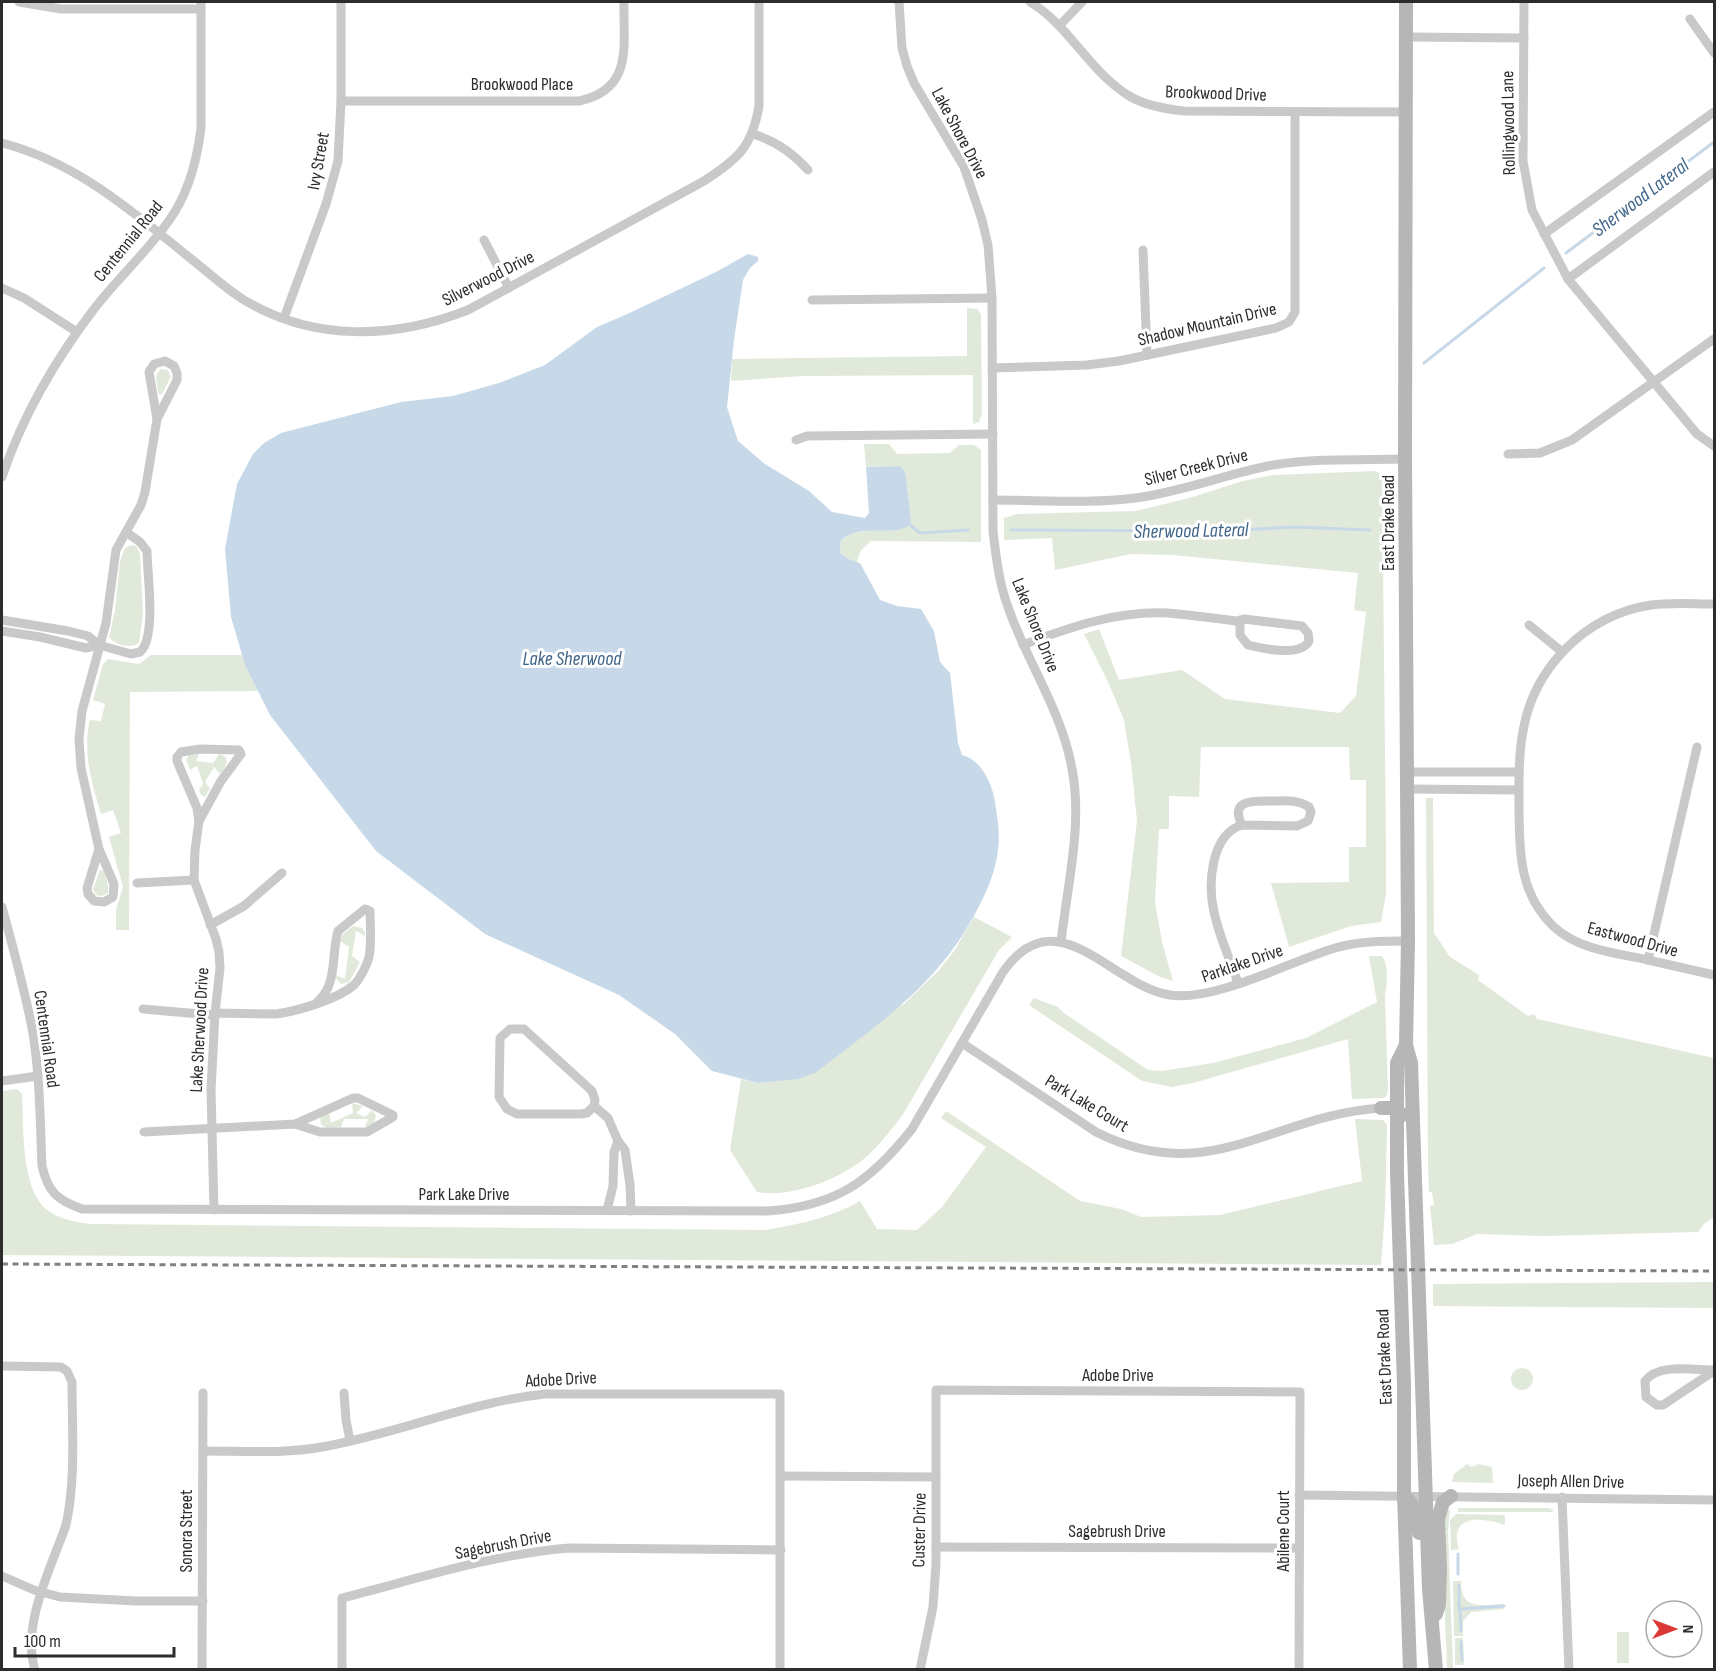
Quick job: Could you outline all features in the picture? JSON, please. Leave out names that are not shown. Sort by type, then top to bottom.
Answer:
[{"type":"main road","name":"East Drake Road","points":[[1406,2],[1405,459],[1408,941],[1406,1045],[1411,1064],[1426,1496],[1436,1670]]},
{"type":"main road","name":"East Drake Road","points":[[1406,1045],[1397,1063],[1397,1173],[1410,1670]]},
{"type":"main road","points":[[1381,1108],[1397,1110],[1402,1114],[1405,1164],[1415,1178]]},
{"type":"main road","points":[[1402,1338],[1413,1377],[1418,1490],[1426,1496]]},
{"type":"main road","points":[[1404,1496],[1416,1509],[1424,1590],[1432,1621]]},
{"type":"main road","points":[[1432,1621],[1439,1604],[1438,1519],[1440,1508],[1446,1498],[1451,1496]]},
{"type":"street","points":[[19,2],[61,9],[201,5]]},
{"type":"street","name":"Ivy Street","points":[[284,318],[333,182],[338,161],[341,100],[341,2]]},
{"type":"street","name":"Brookwood Place","points":[[341,100],[579,101],[589,99],[608,88],[621,71],[624,2]]},
{"type":"street","points":[[759,2],[759,106],[752,134],[774,141],[788,150],[808,170]]},
{"type":"street","name":"Lake Shore Drive","points":[[899,2],[902,48],[907,66],[914,83],[964,167],[982,220],[992,269],[995,552],[1008,607],[1023,645],[1051,702],[1072,769],[1076,802],[1075,830],[1061,942]]},
{"type":"street","name":"Brookwood Drive","points":[[1030,2],[1060,25],[1109,81],[1148,105],[1184,111],[1406,112]]},
{"type":"street","points":[[1060,25],[1082,2]]},
{"type":"street","name":"Rollingwood Lane","points":[[1524,2],[1523,161],[1532,210],[1568,279],[1697,434],[1714,446]]},
{"type":"street","name":"Centennial Road","points":[[2,472],[26,420],[62,354],[115,283],[168,222],[186,189],[199,146],[201,128],[201,5]]},
{"type":"street","points":[[1690,20],[1714,53]]},
{"type":"street","points":[[1406,37],[1524,38]]},
{"type":"street","name":"Shadow Mountain Drive","points":[[992,368],[1087,365],[1276,328],[1289,322],[1293,317],[1295,112]]},
{"type":"street","points":[[1544,234],[1714,112]]},
{"type":"street","name":"Silverwood Drive","points":[[2,143],[37,154],[86,178],[235,294],[264,310],[284,318],[359,333],[392,331],[437,322],[468,310],[704,181],[730,164],[745,147],[752,134]]},
{"type":"street","points":[[1568,279],[1714,172]]},
{"type":"street","points":[[484,240],[509,288]]},
{"type":"street","points":[[1143,250],[1147,355]]},
{"type":"street","points":[[2,288],[24,298],[77,332]]},
{"type":"street","points":[[812,300],[992,298]]},
{"type":"street","points":[[1508,454],[1540,453],[1564,444],[1655,383],[1714,339]]},
{"type":"street","points":[[99,849],[87,888],[88,894],[94,901],[104,902],[113,897],[114,884],[99,849],[96,826],[84,785],[79,739],[82,711],[106,623],[114,559],[141,504],[157,419],[177,380],[174,366],[165,361],[154,364],[149,372],[157,419]]},
{"type":"street","points":[[796,440],[807,436],[993,434]]},
{"type":"street","name":"Silver Creek Drive","points":[[993,500],[1133,498],[1162,494],[1252,469],[1275,465],[1323,460],[1405,459]]},
{"type":"street","points":[[2,620],[88,636],[99,645],[134,654],[144,648],[149,624],[147,551],[140,542],[126,532]]},
{"type":"street","name":"Eastwood Drive","points":[[1714,604],[1664,604],[1630,610],[1588,630],[1561,651],[1548,668],[1529,708],[1523,731],[1519,772],[1523,874],[1534,902],[1554,927],[1570,938],[1592,947],[1714,975]]},
{"type":"street","points":[[1023,645],[1087,622],[1117,616],[1166,613],[1302,626],[1308,633],[1309,641],[1304,648],[1295,651],[1248,645],[1239,634],[1239,620]]},
{"type":"street","points":[[1529,625],[1561,651]]},
{"type":"street","points":[[2,631],[86,648],[99,645]]},
{"type":"street","points":[[1648,960],[1697,747]]},
{"type":"street","name":"Lake Sherwood Drive","points":[[199,821],[221,781],[241,754],[239,750],[200,749],[181,752],[177,757],[197,808],[199,821],[194,880],[219,952],[220,968],[211,1090],[214,1210]]},
{"type":"street","points":[[1407,772],[1519,772]]},
{"type":"street","points":[[1407,789],[1519,790]]},
{"type":"street","points":[[1238,983],[1213,910],[1213,866],[1219,844],[1234,828],[1242,825],[1297,826],[1308,821],[1311,812],[1309,807],[1298,802],[1251,801],[1240,807],[1238,813],[1242,825]]},
{"type":"street","points":[[210,925],[244,906],[282,873]]},
{"type":"street","points":[[137,883],[194,880]]},
{"type":"street","name":"Centennial Road","points":[[2,907],[32,1030],[38,1076],[44,1177],[55,1195],[69,1204]]},
{"type":"street","points":[[143,1009],[211,1015],[215,1013],[276,1014],[317,1002],[338,995],[356,983],[369,959],[370,910],[366,909],[338,931],[330,985],[326,995],[317,1002]]},
{"type":"street","name":"Parklake Drive","points":[[1061,942],[1074,945],[1138,985],[1155,992],[1185,997],[1238,983],[1338,947],[1364,942],[1408,941]]},
{"type":"street","points":[[962,1043],[1012,960],[1020,952],[1032,946],[1047,942],[1061,942]]},
{"type":"street","points":[[516,1028],[529,1032],[592,1091],[594,1106],[592,1110],[581,1114],[517,1114],[507,1109],[499,1097],[500,1038],[505,1032],[516,1028]]},
{"type":"street","name":"Park Lake Court","points":[[962,1043],[1096,1132],[1119,1144],[1165,1154],[1212,1152],[1330,1115],[1381,1108]]},
{"type":"street","name":"Park Lake Drive","points":[[69,1204],[82,1209],[214,1210],[768,1211],[791,1209],[831,1198],[855,1185],[880,1166],[912,1129],[962,1043]]},
{"type":"street","points":[[2,1081],[38,1076]]},
{"type":"street","points":[[144,1132],[295,1124],[320,1132],[367,1132],[373,1131],[393,1115],[358,1098],[353,1098],[295,1124]]},
{"type":"street","points":[[594,1106],[608,1118],[618,1141],[625,1150],[631,1210]]},
{"type":"street","points":[[607,1210],[613,1186],[614,1152],[618,1141]]},
{"type":"street","points":[[2,1366],[55,1366],[67,1371],[72,1382],[72,1490],[66,1525],[42,1592],[31,1632],[30,1647],[35,1670]]},
{"type":"street","points":[[1660,1370],[1714,1371],[1701,1378],[1671,1402],[1663,1405],[1657,1405],[1646,1396],[1645,1381],[1654,1372],[1660,1370]]},
{"type":"street","name":"Adobe Drive","points":[[936,1390],[1300,1392]]},
{"type":"street","name":"Custer Drive","points":[[920,1670],[933,1607],[936,1547],[936,1390]]},
{"type":"street","name":"Abilene Court","points":[[1299,1670],[1300,1392]]},
{"type":"street","name":"Sonora Street","points":[[202,1670],[203,1393]]},
{"type":"street","points":[[344,1393],[350,1441]]},
{"type":"street","name":"Adobe Drive","points":[[203,1451],[294,1450],[350,1441],[497,1402],[545,1394],[780,1394],[781,1476]]},
{"type":"street","points":[[780,1670],[781,1476],[936,1477]]},
{"type":"street","points":[[1299,1495],[1426,1496]]},
{"type":"street","name":"Joseph Allen Drive","points":[[1426,1496],[1714,1500]]},
{"type":"street","points":[[1562,1497],[1569,1670]]},
{"type":"street","name":"Sagebrush Drive","points":[[936,1547],[1299,1548]]},
{"type":"street","name":"Sagebrush Drive","points":[[342,1670],[342,1598],[537,1551],[570,1548],[781,1550]]},
{"type":"street","points":[[2,1576],[42,1592],[77,1598],[203,1601]]},
{"type":"green space","points":[[967,308],[977,309],[981,314],[982,414],[979,422],[973,424],[973,375],[803,376],[731,381],[732,359],[967,356]]},
{"type":"green space","points":[[160,369],[168,370],[171,377],[160,395],[156,376]]},
{"type":"green space","points":[[864,444],[889,444],[897,454],[950,453],[959,445],[974,445],[981,450],[981,542],[871,541],[861,550],[857,562],[840,553],[841,540],[850,534],[875,529],[889,531],[910,525],[905,471],[900,466],[866,467]]},
{"type":"green space","points":[[1376,471],[1382,475],[1386,894],[1381,922],[1351,926],[1289,947],[1271,883],[1349,882],[1349,847],[1366,847],[1366,780],[1350,780],[1349,747],[1201,747],[1199,797],[1169,796],[1169,829],[1159,829],[1155,902],[1162,942],[1173,981],[1160,977],[1121,956],[1137,821],[1131,763],[1124,720],[1084,634],[1099,629],[1119,680],[1182,670],[1225,699],[1340,713],[1356,696],[1366,612],[1354,610],[1358,573],[1173,555],[1131,554],[1055,570],[1052,538],[1004,540],[1004,518],[1017,514],[1136,511],[1272,475]]},
{"type":"green space","points":[[131,545],[136,546],[140,553],[143,614],[139,643],[128,646],[115,642],[109,637],[115,610],[120,562],[125,548]]},
{"type":"green space","points":[[151,655],[242,655],[258,691],[130,692],[129,930],[116,930],[116,909],[123,887],[109,837],[121,833],[113,810],[101,814],[89,767],[88,732],[90,720],[101,721],[105,704],[93,700],[103,664],[108,659],[139,664]]},
{"type":"green space","points":[[199,754],[196,761],[213,763],[219,754],[227,760],[220,774],[214,767],[205,782],[210,788],[205,797],[199,790],[203,784],[197,766],[190,770],[186,760],[189,755]]},
{"type":"green space","points":[[1426,798],[1433,798],[1434,933],[1450,957],[1479,975],[1478,980],[1528,1016],[1534,1014],[1537,1019],[1714,1058],[1714,1217],[1698,1232],[1545,1236],[1477,1234],[1452,1244],[1434,1245],[1430,1206],[1434,1205],[1432,1192],[1429,1192],[1428,1169]]},
{"type":"green space","points":[[100,870],[104,871],[108,885],[108,893],[102,896],[96,895],[93,889]]},
{"type":"green space","points":[[974,917],[1012,937],[999,950],[894,1127],[865,1158],[828,1180],[799,1190],[757,1192],[730,1150],[741,1079],[758,1083],[774,1081],[904,1004],[940,969],[954,951]]},
{"type":"green space","points":[[353,926],[362,928],[365,932],[365,936],[356,931],[352,956],[360,962],[349,982],[341,984],[335,977],[336,975],[345,979],[349,947],[340,941],[343,934]]},
{"type":"green space","points":[[1369,956],[1382,956],[1387,970],[1385,996],[1388,1091],[1386,1097],[1383,1098],[1352,1099],[1348,1039],[1172,1087],[1142,1081],[1029,1005],[1034,998],[1058,1007],[1148,1070],[1162,1071],[1213,1063],[1306,1038],[1377,1002]]},
{"type":"green space","points":[[17,1089],[22,1094],[28,1175],[40,1203],[55,1215],[91,1224],[766,1230],[826,1216],[860,1201],[877,1229],[917,1230],[942,1207],[986,1147],[941,1118],[946,1111],[1080,1201],[1121,1209],[1141,1217],[1220,1215],[1362,1181],[1355,1119],[1383,1120],[1387,1125],[1381,1265],[2,1255],[2,1091]]},
{"type":"green space","points":[[352,1103],[363,1106],[356,1113],[365,1117],[372,1110],[376,1116],[374,1124],[365,1127],[368,1119],[344,1119],[341,1127],[327,1128],[321,1125],[320,1118],[329,1112],[331,1123],[353,1113]]},
{"type":"green space","points":[[1714,1282],[1714,1308],[1433,1306],[1433,1284]]},
{"type":"green space","points":[[1522,1368],[1530,1371],[1533,1379],[1530,1387],[1522,1390],[1514,1387],[1511,1379],[1514,1371]]},
{"type":"green space","points":[[1467,1464],[1471,1467],[1479,1464],[1492,1467],[1493,1483],[1452,1482],[1454,1474]]},
{"type":"green space","points":[[1458,1508],[1548,1508],[1554,1510],[1552,1512],[1458,1512]]},
{"type":"green space","points":[[1450,1509],[1448,1531],[1453,1669],[1447,1669],[1442,1538],[1447,1531],[1443,1531],[1446,1511]]},
{"type":"green space","points":[[1456,1514],[1505,1515],[1505,1525],[1487,1520],[1469,1521],[1458,1529],[1459,1549],[1451,1550],[1450,1520]]},
{"type":"green space","points":[[1453,1581],[1461,1581],[1464,1597],[1469,1602],[1480,1605],[1504,1604],[1504,1609],[1471,1612],[1463,1621],[1463,1636],[1454,1636]]},
{"type":"green space","points":[[1617,1632],[1629,1632],[1629,1663],[1617,1663]]},
{"type":"green space","points":[[1455,1638],[1463,1638],[1464,1665],[1455,1665]]},
{"type":"water","name":"Lake Sherwood","points":[[748,254],[758,257],[758,261],[750,268],[743,280],[727,407],[738,441],[765,464],[809,491],[832,512],[865,518],[869,513],[866,467],[900,466],[905,471],[910,525],[903,529],[859,532],[850,535],[841,540],[840,553],[860,563],[880,600],[897,606],[921,609],[934,631],[940,662],[950,673],[958,743],[962,755],[976,763],[987,776],[995,801],[999,834],[995,865],[981,903],[962,936],[926,981],[885,1019],[815,1073],[798,1079],[758,1083],[712,1071],[675,1034],[619,995],[485,934],[376,851],[270,715],[245,665],[231,617],[225,549],[237,484],[253,454],[264,443],[281,433],[401,402],[453,396],[499,383],[545,365],[597,327],[716,272]]},
{"type":"waterway","name":"Sherwood Lateral","points":[[1566,253],[1714,142]]},
{"type":"waterway","name":"Sherwood Lateral","points":[[1424,363],[1544,268]]},
{"type":"waterway","name":"Sherwood Lateral","points":[[910,525],[920,533],[968,530]]},
{"type":"waterway","name":"Sherwood Lateral","points":[[1011,530],[1222,531],[1294,527],[1370,530]]},
{"type":"waterway","points":[[1458,1554],[1458,1574]]},
{"type":"waterway","points":[[1459,1585],[1459,1610]]},
{"type":"waterway","points":[[1461,1631],[1460,1609],[1504,1606]]},
{"type":"waterway","points":[[1461,1642],[1462,1660]]},
{"type":"railway","points":[[2,1264],[1714,1271]]}]
